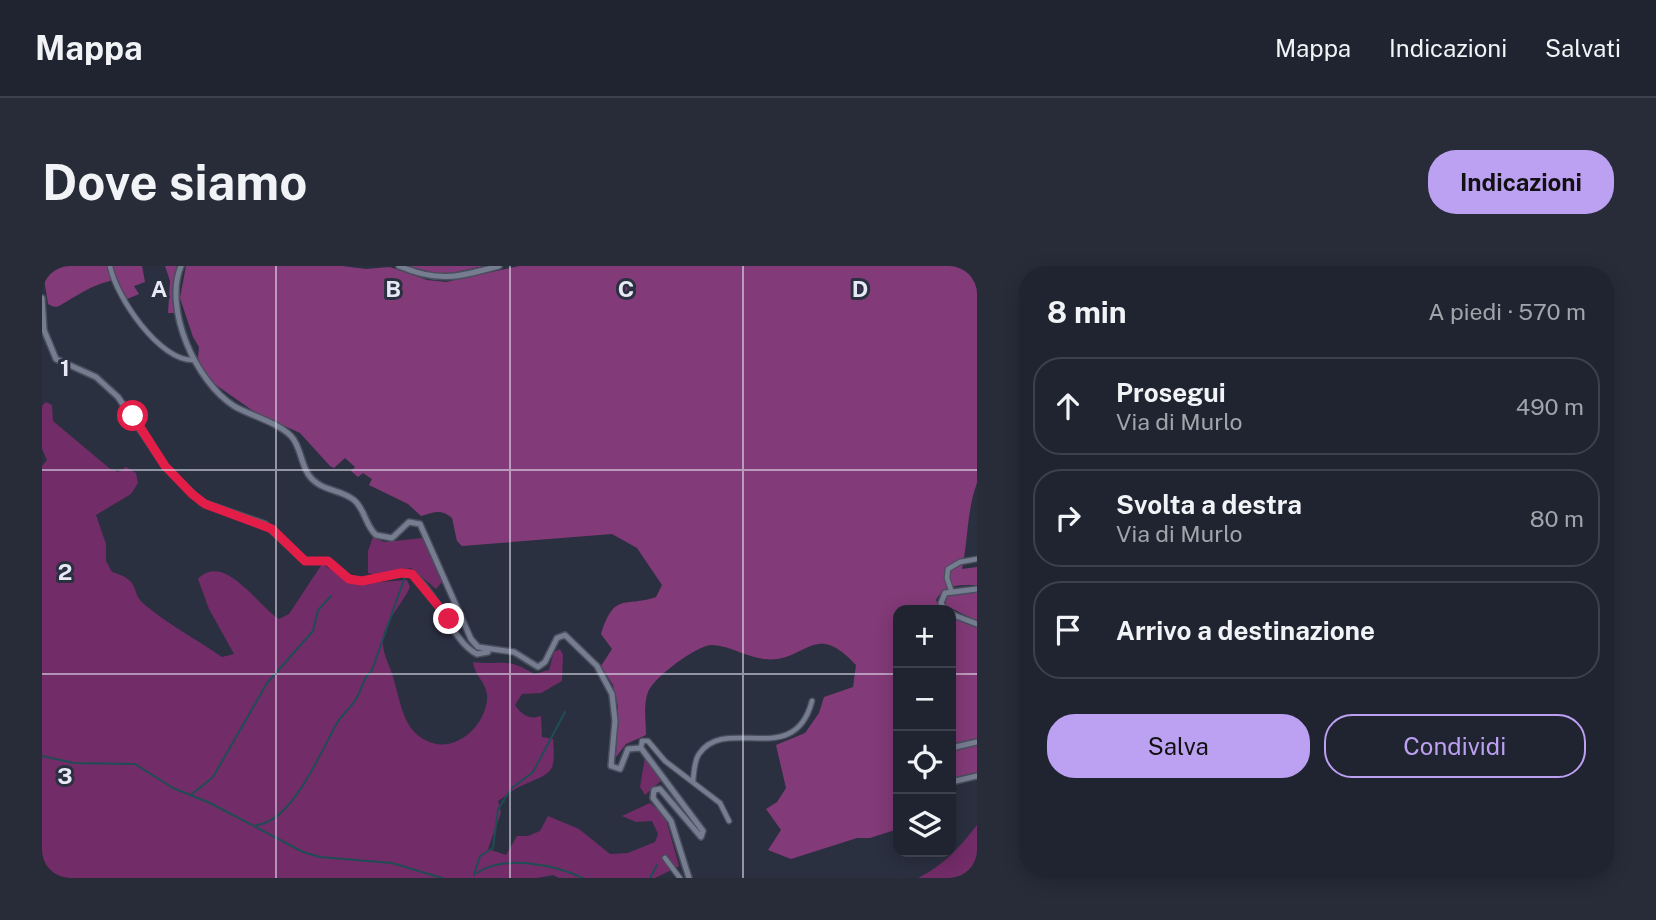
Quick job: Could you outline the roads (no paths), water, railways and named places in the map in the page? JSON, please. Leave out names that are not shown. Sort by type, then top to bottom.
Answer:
[{"type":"street","points":[[110,266],[123,300],[165,350],[178,359],[194,360]]},
{"type":"street","points":[[181,266],[176,281],[176,308],[194,360],[204,379],[232,404],[290,436],[312,480],[323,489],[352,498],[376,535],[391,538],[409,522],[420,524],[471,639],[478,647],[491,651]]},
{"type":"street","points":[[399,266],[421,275],[444,279],[499,266]]},
{"type":"street","points":[[42,298],[46,337],[60,363],[96,377],[118,397],[165,466],[201,502],[265,524],[305,561],[328,561],[349,579],[362,581],[401,573],[412,574],[445,613],[464,646],[477,654],[491,651],[514,652],[534,667],[540,667],[557,638],[564,635],[570,638],[597,666],[612,694],[615,721],[611,766],[620,769],[628,749],[641,748]]},
{"type":"street","points":[[951,590],[947,578],[948,569],[960,562],[977,559]]},
{"type":"street","points":[[944,605],[942,598],[951,590],[977,589]]},
{"type":"street","points":[[956,616],[977,624]]},
{"type":"street","points":[[693,780],[701,751],[717,741],[777,739],[788,735],[810,712],[812,701]]},
{"type":"street","points":[[689,878],[671,821],[653,798],[654,790],[660,789],[701,837],[703,831],[641,748],[642,741],[648,741],[665,761],[720,803],[729,821]]},
{"type":"street","points":[[956,747],[977,742]]},
{"type":"street","points":[[956,781],[977,776]]},
{"type":"street","points":[[665,858],[680,878]]},
{"type":"waterway","points":[[256,825],[269,821],[282,812],[293,799],[314,767],[337,723],[357,698],[372,670],[406,574]]},
{"type":"waterway","points":[[192,794],[213,777],[267,683],[313,631],[318,610],[331,596]]},
{"type":"waterway","points":[[474,875],[480,856],[493,848],[498,809],[512,788],[533,772],[565,712]]},
{"type":"waterway","points":[[42,756],[74,763],[135,764],[173,788],[210,803],[303,852],[320,857],[392,863],[442,878]]},
{"type":"waterway","points":[[477,873],[488,867],[515,863],[558,869],[583,878]]},
{"type":"waterway","points":[[650,878],[657,865]]}]
